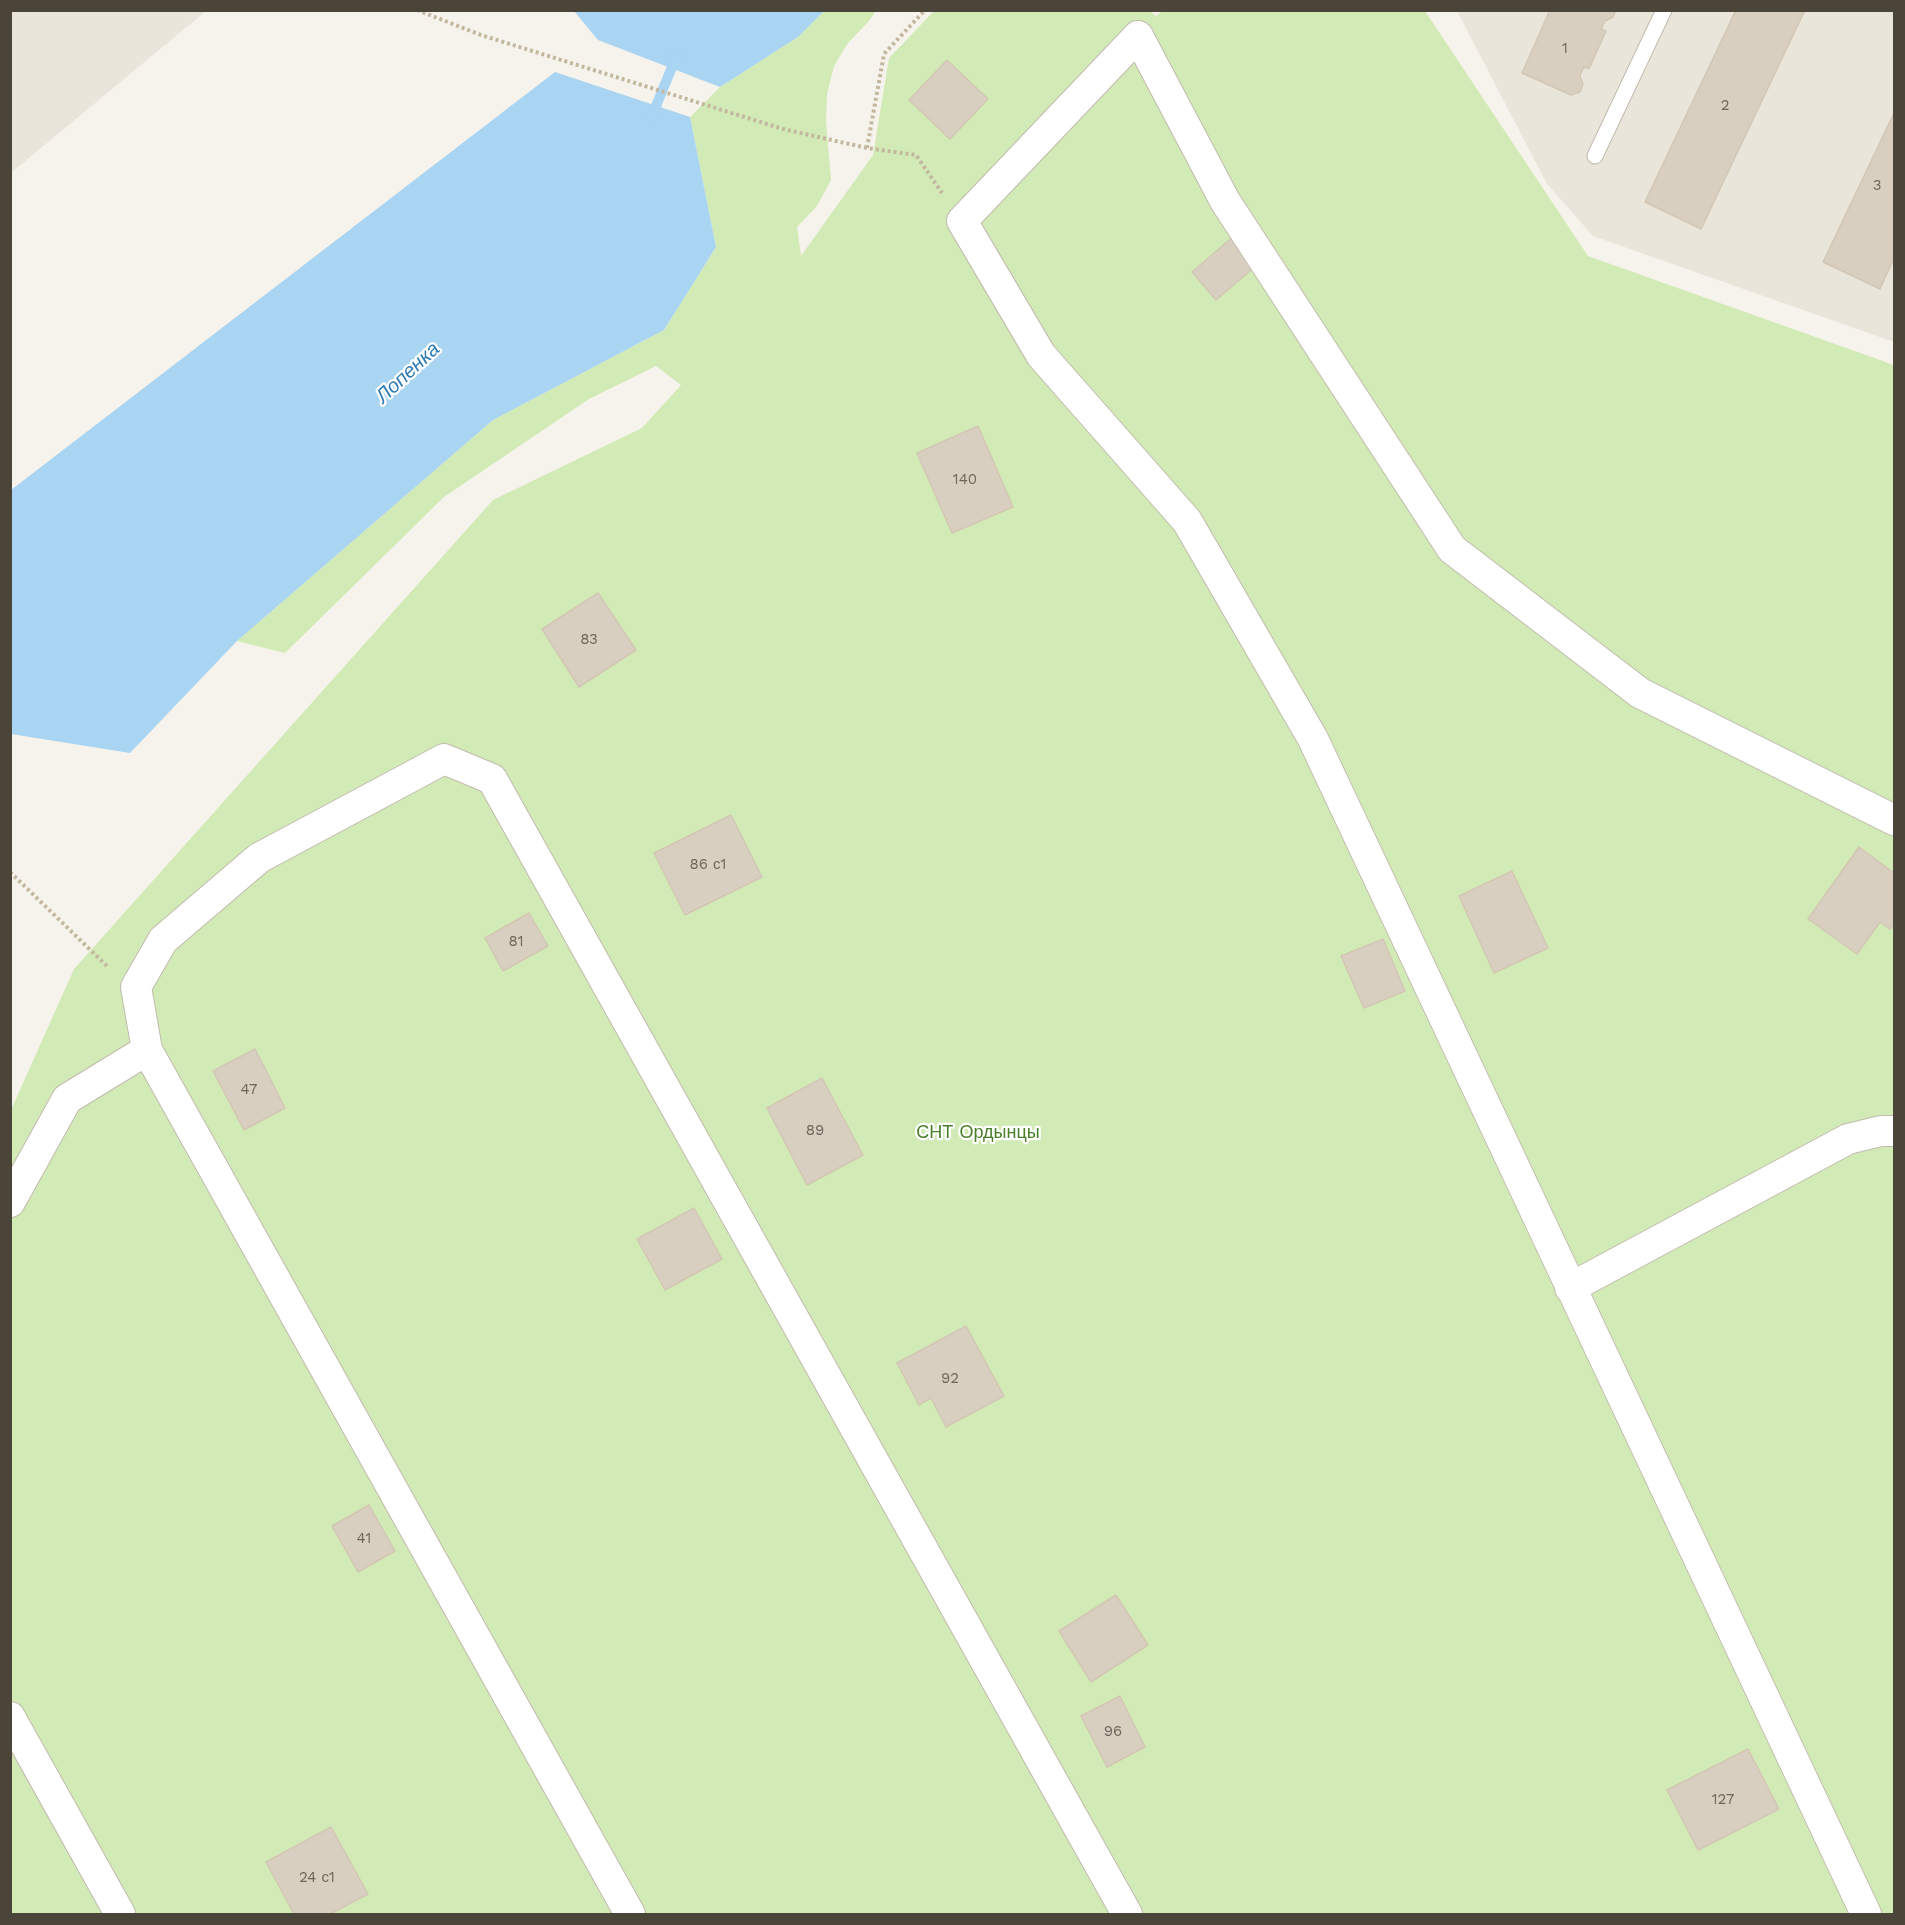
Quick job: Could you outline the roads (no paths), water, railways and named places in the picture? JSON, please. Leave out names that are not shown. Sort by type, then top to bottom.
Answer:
[{"type":"street","points":[[1866,1914],[1313,739],[1187,521],[1041,355],[962,221],[1138,36],[1225,201],[1452,549],[1640,693],[1894,820]]},
{"type":"street","points":[[630,1914],[147,1050],[136,987],[163,940],[258,858],[444,759],[492,779],[1127,1914]]},
{"type":"street","points":[[10,1202],[67,1099],[147,1050]]},
{"type":"street","points":[[1570,1288],[1848,1139],[1881,1131],[1894,1131]]},
{"type":"street","points":[[10,1717],[120,1914]]},
{"type":"lane","points":[[1595,156],[1664,10]]},
{"type":"water","points":[[574,11],[824,11],[798,37],[720,87],[598,40]]},
{"type":"water","points":[[555,72],[690,117],[716,247],[664,330],[493,420],[237,641],[130,753],[11,734],[11,490]]},
{"type":"waterway","name":"Лопенка","points":[[651,118],[677,55]]},
{"type":"park label","name":"СНТ Ордынцы","points":[[978,1133]]}]
